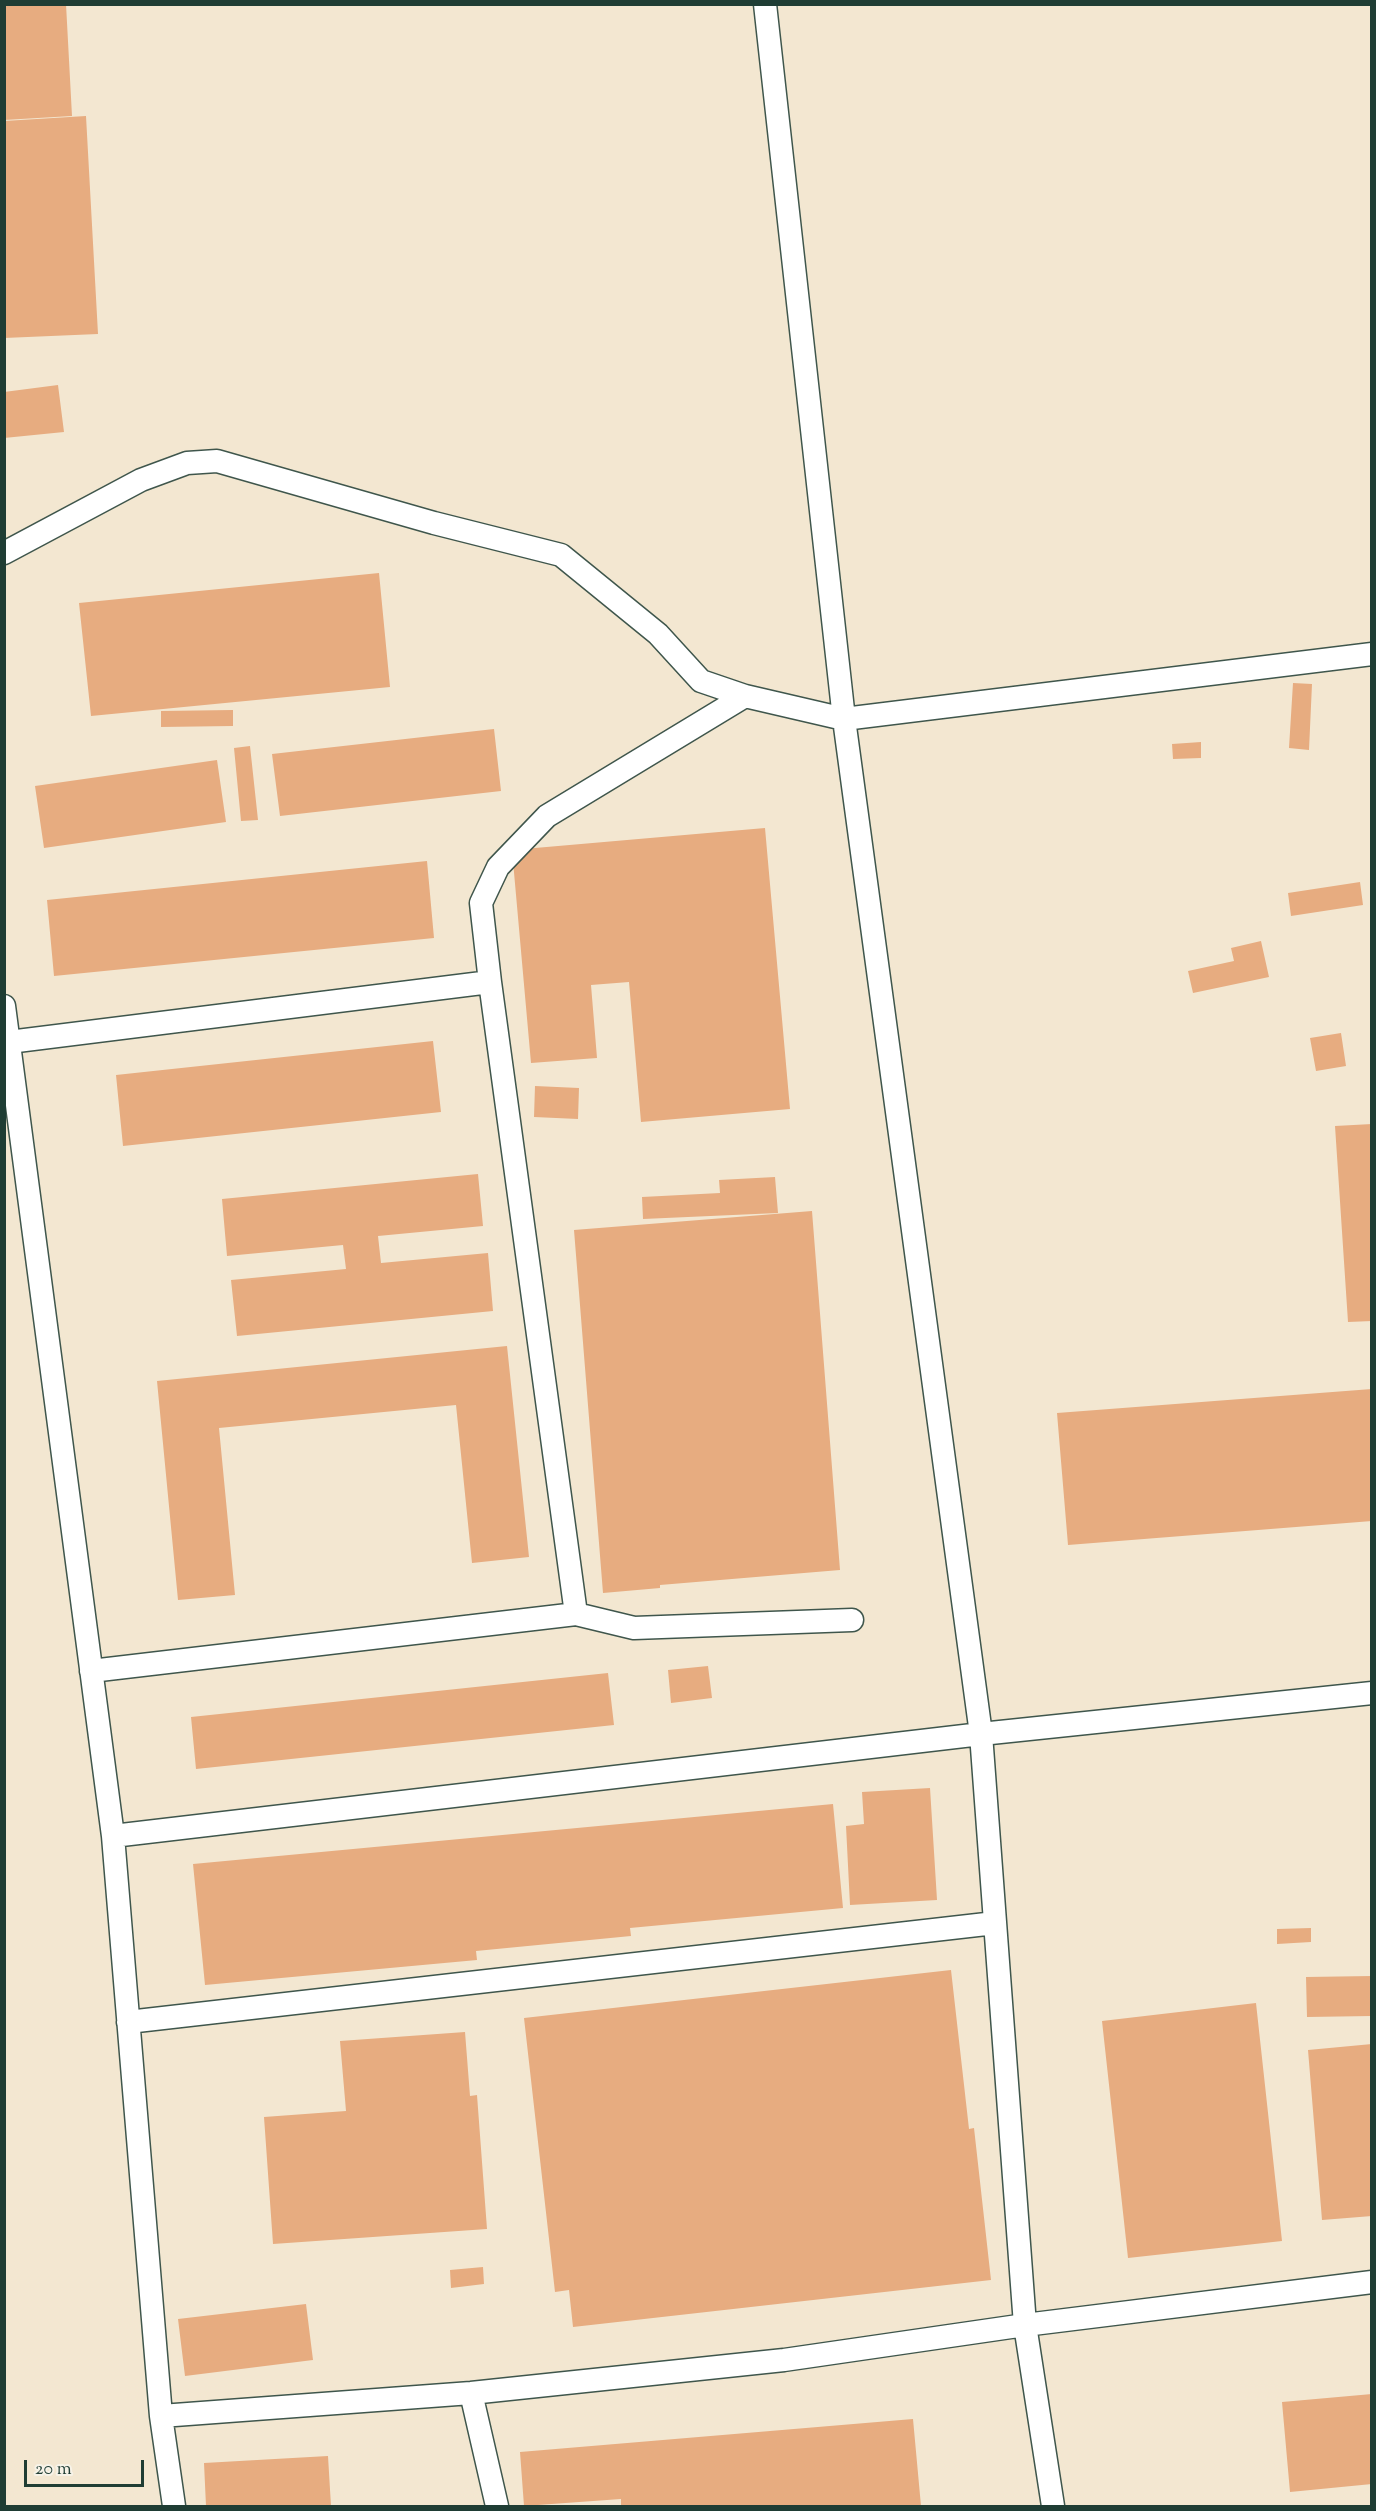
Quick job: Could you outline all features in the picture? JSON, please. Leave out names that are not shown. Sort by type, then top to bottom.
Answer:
[{"type":"lane","points":[[765,4],[844,719],[981,1734],[1025,2325],[1053,2506]]},
{"type":"lane","points":[[4,553],[141,480],[187,463],[217,461],[434,523],[561,555],[658,634],[701,681],[745,696],[844,719],[1371,654]]},
{"type":"lane","points":[[576,1614],[481,903],[498,867],[547,816],[745,696]]},
{"type":"lane","points":[[9,1042],[490,982]]},
{"type":"lane","points":[[4,1006],[113,1836],[161,2416],[174,2506]]},
{"type":"lane","points":[[91,1671],[576,1614],[634,1628],[852,1620]]},
{"type":"lane","points":[[113,1836],[981,1734],[1371,1693]]},
{"type":"lane","points":[[128,2022],[995,1923]]},
{"type":"lane","points":[[161,2416],[471,2393],[784,2360],[1025,2325],[1371,2282]]},
{"type":"lane","points":[[471,2393],[497,2506]]},
{"type":"building","points":[[4,4],[66,4],[72,116],[4,120]]},
{"type":"building","points":[[86,116],[98,334],[4,338],[4,121]]},
{"type":"building","points":[[58,385],[64,432],[4,438],[4,392]]},
{"type":"building","points":[[379,573],[390,687],[91,716],[79,603]]},
{"type":"building","points":[[1293,683],[1312,684],[1309,750],[1289,748]]},
{"type":"building","points":[[233,710],[233,726],[161,727],[161,711]]},
{"type":"building","points":[[494,729],[501,791],[280,816],[272,754]]},
{"type":"building","points":[[1201,742],[1201,758],[1173,759],[1172,744]]},
{"type":"building","points":[[250,746],[258,820],[241,821],[234,748]]},
{"type":"building","points":[[217,760],[226,822],[44,848],[35,786]]},
{"type":"building","points":[[765,828],[790,1109],[641,1122],[629,982],[591,985],[597,1058],[531,1063],[512,850]]},
{"type":"building","points":[[427,861],[434,938],[54,976],[47,900]]},
{"type":"building","points":[[1360,882],[1363,905],[1291,916],[1288,893]]},
{"type":"building","points":[[1261,941],[1269,977],[1193,993],[1188,971],[1234,961],[1231,948]]},
{"type":"building","points":[[1341,1033],[1346,1066],[1316,1071],[1310,1038]]},
{"type":"building","points":[[433,1041],[441,1112],[123,1146],[116,1075]]},
{"type":"building","points":[[535,1086],[579,1088],[578,1119],[534,1117]]},
{"type":"building","points":[[1372,1124],[1372,1321],[1348,1322],[1335,1126]]},
{"type":"building","points":[[478,1174],[483,1226],[378,1236],[381,1263],[488,1253],[493,1311],[237,1336],[231,1280],[346,1269],[343,1245],[227,1256],[222,1199]]},
{"type":"building","points":[[775,1177],[778,1213],[643,1219],[642,1197],[720,1193],[719,1180]]},
{"type":"building","points":[[812,1211],[840,1570],[660,1585],[660,1588],[603,1593],[574,1230]]},
{"type":"building","points":[[507,1346],[529,1557],[472,1563],[456,1405],[219,1428],[235,1595],[178,1600],[157,1381]]},
{"type":"building","points":[[1372,1389],[1372,1521],[1068,1545],[1057,1413]]},
{"type":"building","points":[[708,1666],[712,1698],[671,1703],[668,1670]]},
{"type":"building","points":[[608,1673],[614,1725],[196,1769],[191,1717]]},
{"type":"building","points":[[930,1788],[937,1900],[850,1905],[846,1826],[864,1824],[862,1792]]},
{"type":"building","points":[[833,1804],[843,1908],[630,1928],[631,1936],[476,1951],[477,1960],[205,1985],[193,1864]]},
{"type":"building","points":[[1311,1928],[1311,1942],[1277,1944],[1277,1929]]},
{"type":"building","points":[[951,1970],[969,2129],[974,2128],[991,2280],[573,2327],[569,2290],[555,2292],[524,2018]]},
{"type":"building","points":[[1372,1976],[1372,2016],[1307,2017],[1306,1977]]},
{"type":"building","points":[[1256,2003],[1282,2241],[1128,2258],[1102,2021]]},
{"type":"building","points":[[465,2032],[470,2096],[477,2095],[487,2229],[273,2244],[264,2117],[346,2111],[340,2041]]},
{"type":"building","points":[[1372,2044],[1372,2216],[1322,2220],[1308,2050]]},
{"type":"building","points":[[483,2267],[484,2284],[451,2288],[450,2270]]},
{"type":"building","points":[[306,2304],[313,2360],[185,2376],[178,2319]]},
{"type":"building","points":[[1372,2394],[1372,2484],[1290,2492],[1282,2402]]},
{"type":"building","points":[[913,2419],[921,2506],[621,2506],[621,2499],[524,2506],[520,2452]]},
{"type":"building","points":[[328,2456],[331,2506],[206,2506],[204,2463]]}]
